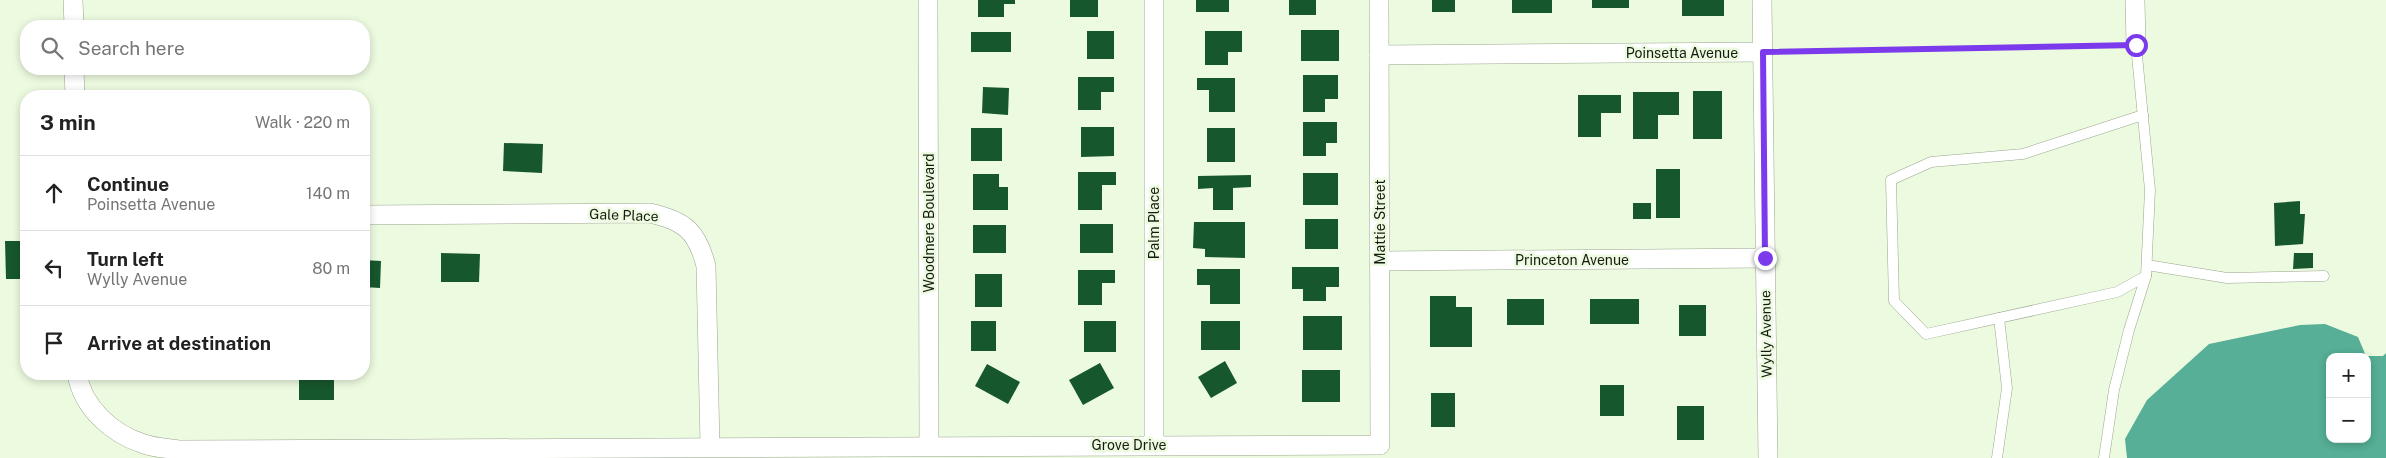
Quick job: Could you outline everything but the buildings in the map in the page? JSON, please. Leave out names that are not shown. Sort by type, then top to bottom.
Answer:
[{"type":"street","points":[[73,0],[74,20]]},
{"type":"street","name":"Woodmere Boulevard","points":[[928,0],[929,446]]},
{"type":"street","name":"Palm Place","points":[[1154,0],[1154,445]]},
{"type":"street","name":"Mattie Street","points":[[1379,0],[1380,445]]},
{"type":"street","name":"Wylly Avenue","points":[[1762,0],[1768,458]]},
{"type":"street","points":[[2135,0],[2136,45]]},
{"type":"street","name":"Poinsetta Avenue","points":[[1379,55],[1763,52]]},
{"type":"street","points":[[74,75],[75,90]]},
{"type":"street","name":"Gale Place","points":[[370,215],[650,213],[670,218],[687,226],[701,246],[706,266],[710,446]]},
{"type":"street","name":"Princeton Avenue","points":[[1380,261],[1765,258]]},
{"type":"street","name":"Grove Drive","points":[[79,380],[89,404],[119,434],[145,445],[179,450],[710,446],[1380,445]]},
{"type":"lane","points":[[2104,458],[2114,390],[2146,270],[2150,190],[2136,45]]},
{"type":"lane","points":[[2143,115],[2023,154],[1931,162],[1890,180],[1894,301],[1926,334],[2117,292],[2146,270],[2227,278],[2324,276]]},
{"type":"lane","points":[[1997,458],[2007,388],[1999,318]]},
{"type":"path","points":[[1763,52],[2136,45]]},
{"type":"water","points":[[2325,324],[2358,337],[2365,353],[2326,353],[2326,443],[2371,443],[2371,356],[2383,356],[2386,353],[2386,458],[2127,458],[2125,439],[2147,400],[2209,344],[2300,325]]},
{"type":"route","points":[[1765,258],[1763,52],[2136,45]]}]
